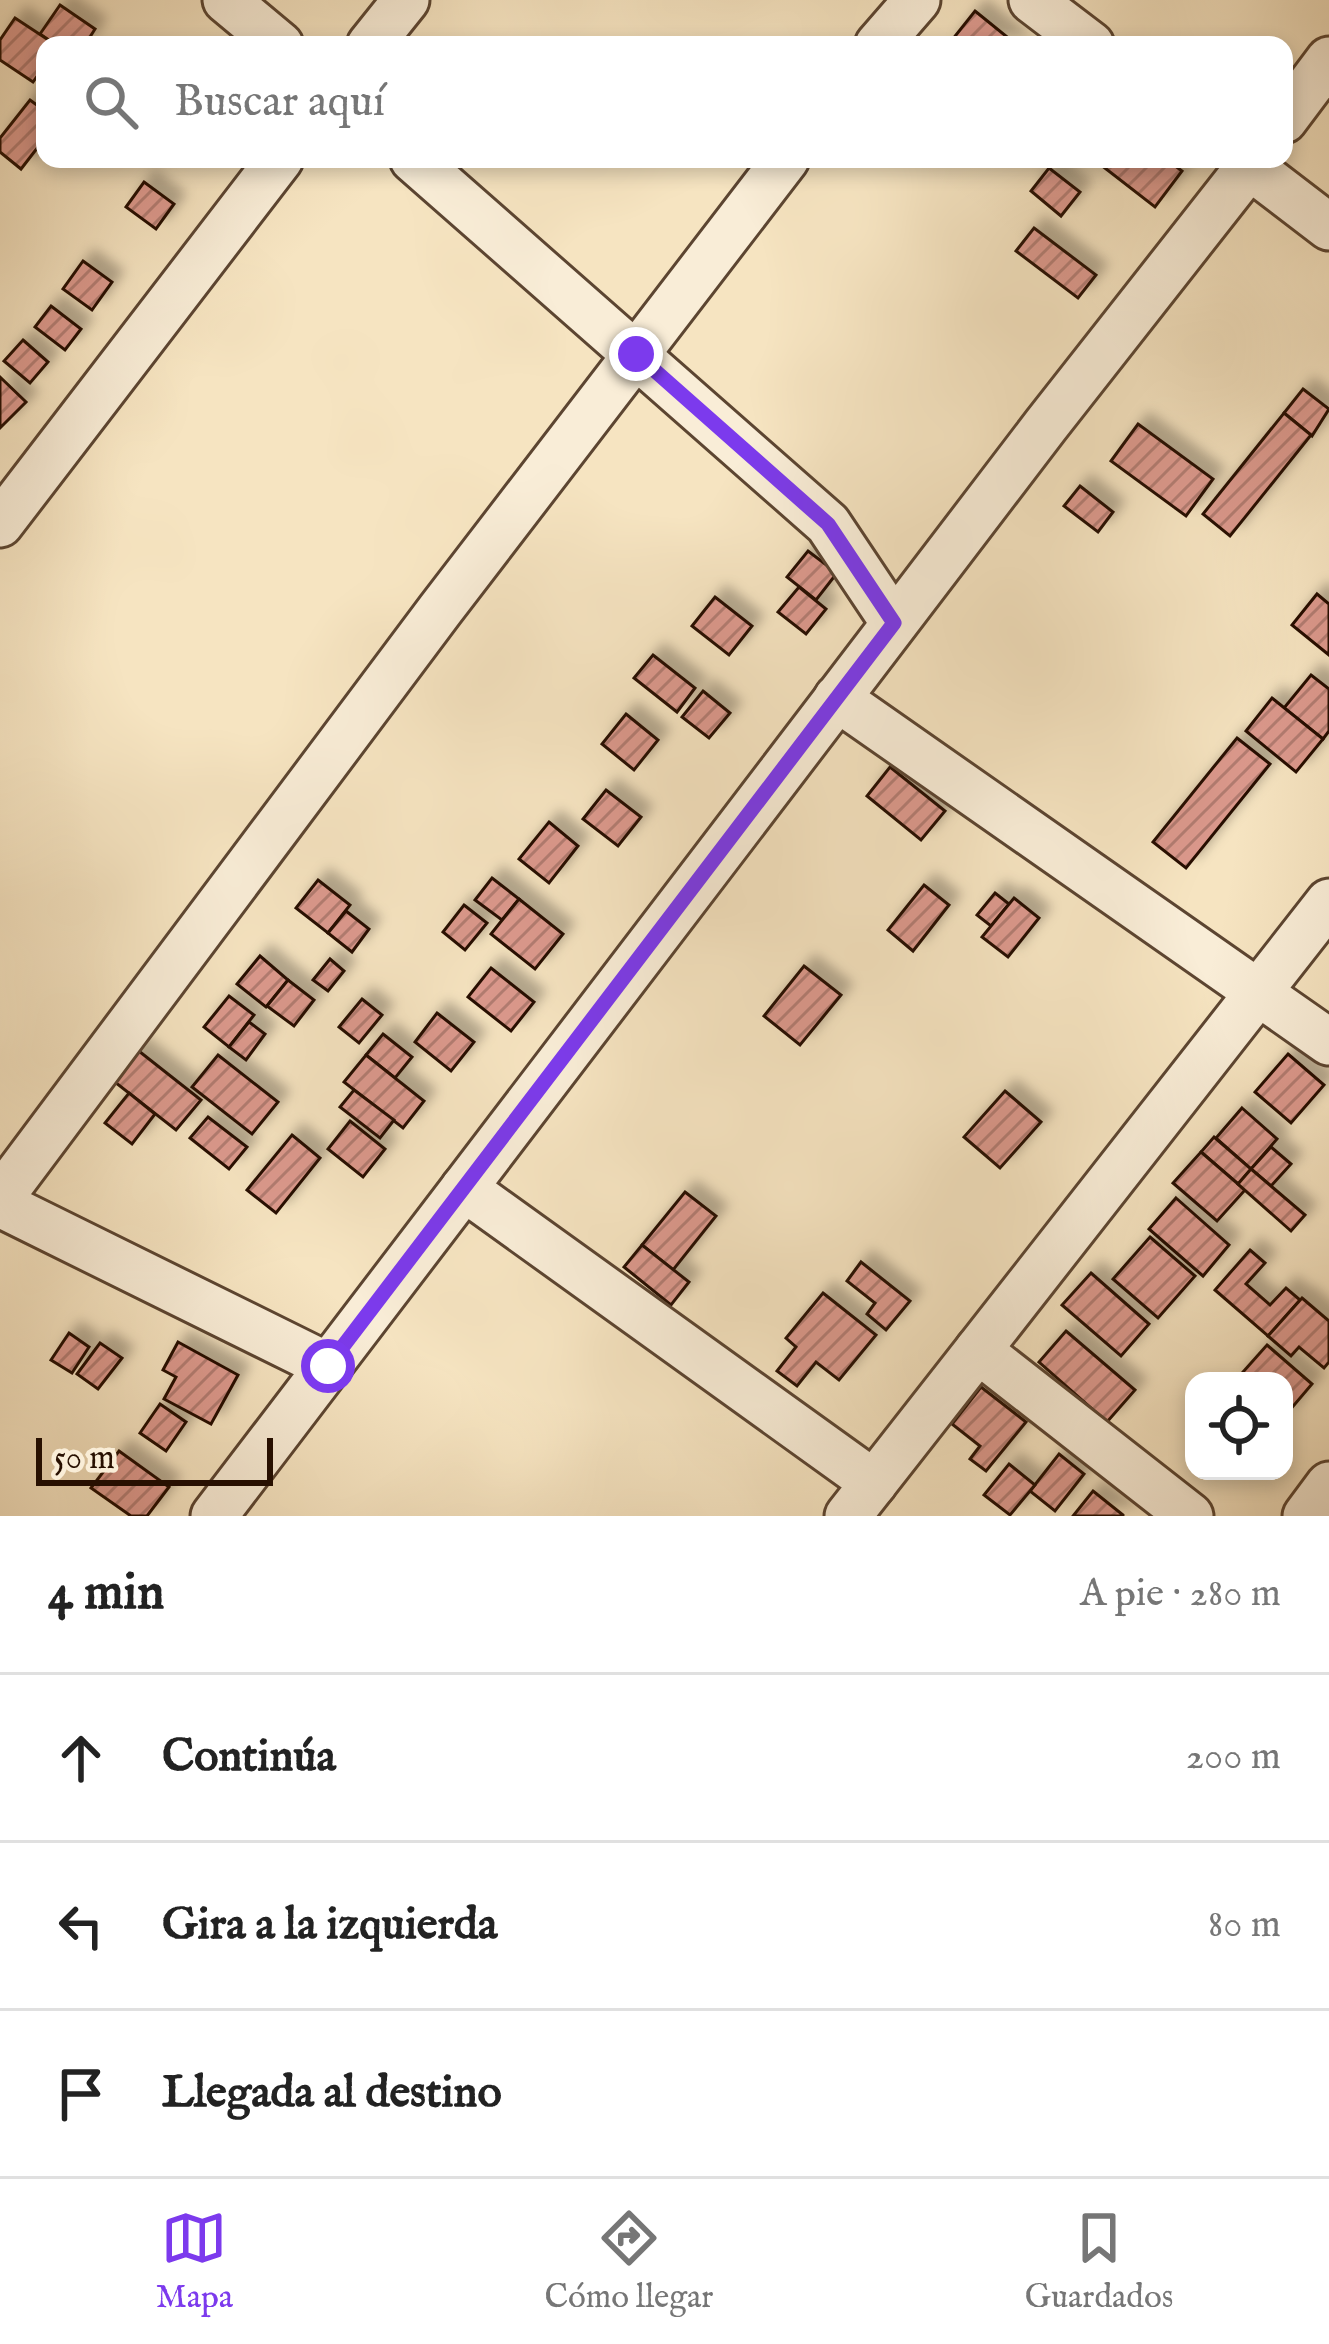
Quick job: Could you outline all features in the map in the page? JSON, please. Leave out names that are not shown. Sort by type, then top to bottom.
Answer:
[{"type":"street","points":[[226,0],[269,36]]},
{"type":"street","points":[[377,36],[406,0]]},
{"type":"street","points":[[886,36],[917,0]]},
{"type":"street","points":[[1032,0],[1079,36]]},
{"type":"street","points":[[1293,109],[1329,60]]},
{"type":"street","points":[[0,524],[273,168]]},
{"type":"street","points":[[423,168],[828,524],[894,623]]},
{"type":"street","points":[[328,1366],[0,1201],[779,168]]},
{"type":"street","points":[[214,1516],[1243,168]]},
{"type":"street","points":[[1257,168],[1329,227]]},
{"type":"street","points":[[837,698],[1329,1042]]},
{"type":"street","points":[[464,1188],[861,1499],[1329,902]]},
{"type":"street","points":[[979,1350],[1190,1516]]},
{"type":"street","points":[[1306,1516],[1329,1485]]},
{"type":"building","points":[[60,5],[95,29],[91,36],[40,34]]},
{"type":"building","points":[[975,11],[1006,36],[955,36]]},
{"type":"building","points":[[15,18],[42,36],[36,36],[33,82],[0,60],[0,40]]},
{"type":"building","points":[[30,100],[36,104],[36,150],[21,169],[0,152],[0,138]]},
{"type":"building","points":[[1049,168],[1080,192],[1061,216],[1031,191]]},
{"type":"building","points":[[1105,168],[1182,171],[1155,207]]},
{"type":"building","points":[[144,182],[174,204],[156,229],[126,207]]},
{"type":"building","points":[[1034,228],[1096,275],[1078,298],[1016,251]]},
{"type":"building","points":[[83,261],[112,282],[92,310],[63,289]]},
{"type":"building","points":[[51,306],[81,329],[65,350],[35,327]]},
{"type":"building","points":[[23,340],[48,362],[30,383],[4,361]]},
{"type":"building","points":[[0,377],[26,402],[0,428]]},
{"type":"building","points":[[1303,389],[1329,409],[1312,436],[1284,413]]},
{"type":"building","points":[[1284,413],[1311,435],[1230,536],[1203,514]]},
{"type":"building","points":[[1138,424],[1213,479],[1186,516],[1111,461]]},
{"type":"building","points":[[1080,486],[1113,512],[1098,532],[1064,506]]},
{"type":"building","points":[[808,551],[837,573],[816,600],[787,577]]},
{"type":"building","points":[[799,587],[826,609],[806,634],[778,612]]},
{"type":"building","points":[[1317,594],[1329,604],[1329,655],[1292,625]]},
{"type":"building","points":[[715,597],[752,626],[729,655],[692,626]]},
{"type":"building","points":[[653,655],[695,688],[677,712],[634,678]]},
{"type":"building","points":[[1311,675],[1329,689],[1329,731],[1323,739],[1284,708]]},
{"type":"building","points":[[703,691],[730,713],[709,738],[682,717]]},
{"type":"building","points":[[1272,698],[1323,739],[1296,772],[1246,731]]},
{"type":"building","points":[[626,714],[658,740],[634,770],[602,744]]},
{"type":"building","points":[[1237,738],[1270,764],[1186,868],[1153,842]]},
{"type":"building","points":[[890,767],[945,811],[921,840],[867,796]]},
{"type":"building","points":[[606,790],[641,817],[618,846],[583,819]]},
{"type":"building","points":[[549,822],[578,846],[549,883],[519,859]]},
{"type":"building","points":[[492,878],[519,899],[502,920],[475,900]]},
{"type":"building","points":[[318,880],[350,905],[328,933],[296,908]]},
{"type":"building","points":[[924,885],[949,905],[913,951],[888,930]]},
{"type":"building","points":[[995,893],[1009,904],[991,926],[977,915]]},
{"type":"building","points":[[1014,898],[1039,918],[1008,957],[982,937]]},
{"type":"building","points":[[519,899],[563,934],[535,969],[491,934]]},
{"type":"building","points":[[464,905],[487,923],[465,950],[443,932]]},
{"type":"building","points":[[346,911],[369,929],[352,952],[328,933]]},
{"type":"building","points":[[260,956],[288,980],[266,1007],[237,984]]},
{"type":"building","points":[[330,959],[344,971],[328,991],[313,980]]},
{"type":"building","points":[[804,966],[841,995],[800,1045],[764,1016]]},
{"type":"building","points":[[491,968],[534,1002],[511,1031],[468,997]]},
{"type":"building","points":[[288,980],[314,1000],[294,1026],[267,1006]]},
{"type":"building","points":[[229,996],[254,1015],[229,1047],[204,1027]]},
{"type":"building","points":[[362,999],[382,1015],[359,1043],[339,1027]]},
{"type":"building","points":[[437,1013],[474,1042],[451,1071],[415,1042]]},
{"type":"building","points":[[249,1022],[265,1034],[246,1060],[229,1047]]},
{"type":"building","points":[[383,1034],[412,1057],[395,1078],[366,1055]]},
{"type":"building","points":[[135,1048],[201,1100],[176,1130],[111,1079]]},
{"type":"building","points":[[1288,1054],[1324,1085],[1291,1123],[1255,1092]]},
{"type":"building","points":[[218,1055],[278,1102],[252,1134],[192,1087]]},
{"type":"building","points":[[366,1055],[424,1101],[403,1128],[344,1082]]},
{"type":"building","points":[[354,1090],[394,1120],[380,1138],[340,1107]]},
{"type":"building","points":[[1005,1091],[1041,1122],[1000,1168],[964,1137]]},
{"type":"building","points":[[129,1093],[155,1114],[132,1144],[105,1123]]},
{"type":"building","points":[[1242,1108],[1277,1139],[1251,1169],[1216,1138]]},
{"type":"building","points":[[208,1117],[247,1147],[229,1169],[190,1138]]},
{"type":"building","points":[[350,1121],[385,1149],[363,1177],[328,1149]]},
{"type":"building","points":[[292,1135],[320,1158],[276,1213],[247,1190]]},
{"type":"building","points":[[1214,1137],[1251,1169],[1238,1184],[1201,1152]]},
{"type":"building","points":[[1271,1147],[1291,1164],[1271,1186],[1251,1169]]},
{"type":"building","points":[[1201,1152],[1245,1190],[1217,1221],[1173,1183]]},
{"type":"building","points":[[1251,1169],[1305,1215],[1291,1231],[1238,1184]]},
{"type":"building","points":[[685,1192],[716,1216],[673,1270],[642,1245]]},
{"type":"building","points":[[1176,1198],[1229,1245],[1203,1276],[1149,1229]]},
{"type":"building","points":[[1150,1237],[1195,1276],[1158,1318],[1113,1279]]},
{"type":"building","points":[[642,1245],[689,1282],[671,1305],[624,1267]]},
{"type":"building","points":[[1250,1250],[1265,1263],[1246,1284],[1270,1305],[1286,1288],[1300,1300],[1268,1336],[1215,1290]]},
{"type":"building","points":[[861,1262],[910,1301],[886,1330],[867,1314],[875,1303],[847,1281]]},
{"type":"building","points":[[1091,1273],[1149,1324],[1121,1356],[1062,1305]]},
{"type":"building","points":[[823,1293],[876,1335],[839,1380],[816,1362],[797,1386],[777,1371],[796,1347],[786,1338]]},
{"type":"building","points":[[1302,1298],[1329,1321],[1329,1362],[1324,1368],[1299,1347],[1291,1356],[1268,1336]]},
{"type":"building","points":[[1066,1331],[1135,1390],[1107,1422],[1039,1362]]},
{"type":"building","points":[[69,1333],[89,1347],[72,1373],[51,1360]]},
{"type":"building","points":[[178,1342],[238,1375],[211,1424],[164,1399],[176,1377],[163,1370]]},
{"type":"building","points":[[100,1343],[122,1358],[98,1389],[77,1374]]},
{"type":"building","points":[[1267,1345],[1312,1384],[1293,1406],[1293,1372],[1243,1372]]},
{"type":"building","points":[[981,1387],[1026,1422],[986,1471],[970,1459],[980,1446],[952,1424]]},
{"type":"building","points":[[160,1404],[186,1422],[166,1451],[140,1433]]},
{"type":"building","points":[[119,1451],[169,1487],[147,1516],[131,1516],[91,1488]]},
{"type":"building","points":[[1059,1454],[1084,1474],[1055,1511],[1030,1491]]},
{"type":"building","points":[[1009,1464],[1035,1485],[1010,1515],[984,1495]]},
{"type":"building","points":[[1093,1491],[1123,1515],[1123,1516],[1073,1516]]},
{"type":"route","points":[[328,1366],[894,623],[828,524],[636,354]]}]
